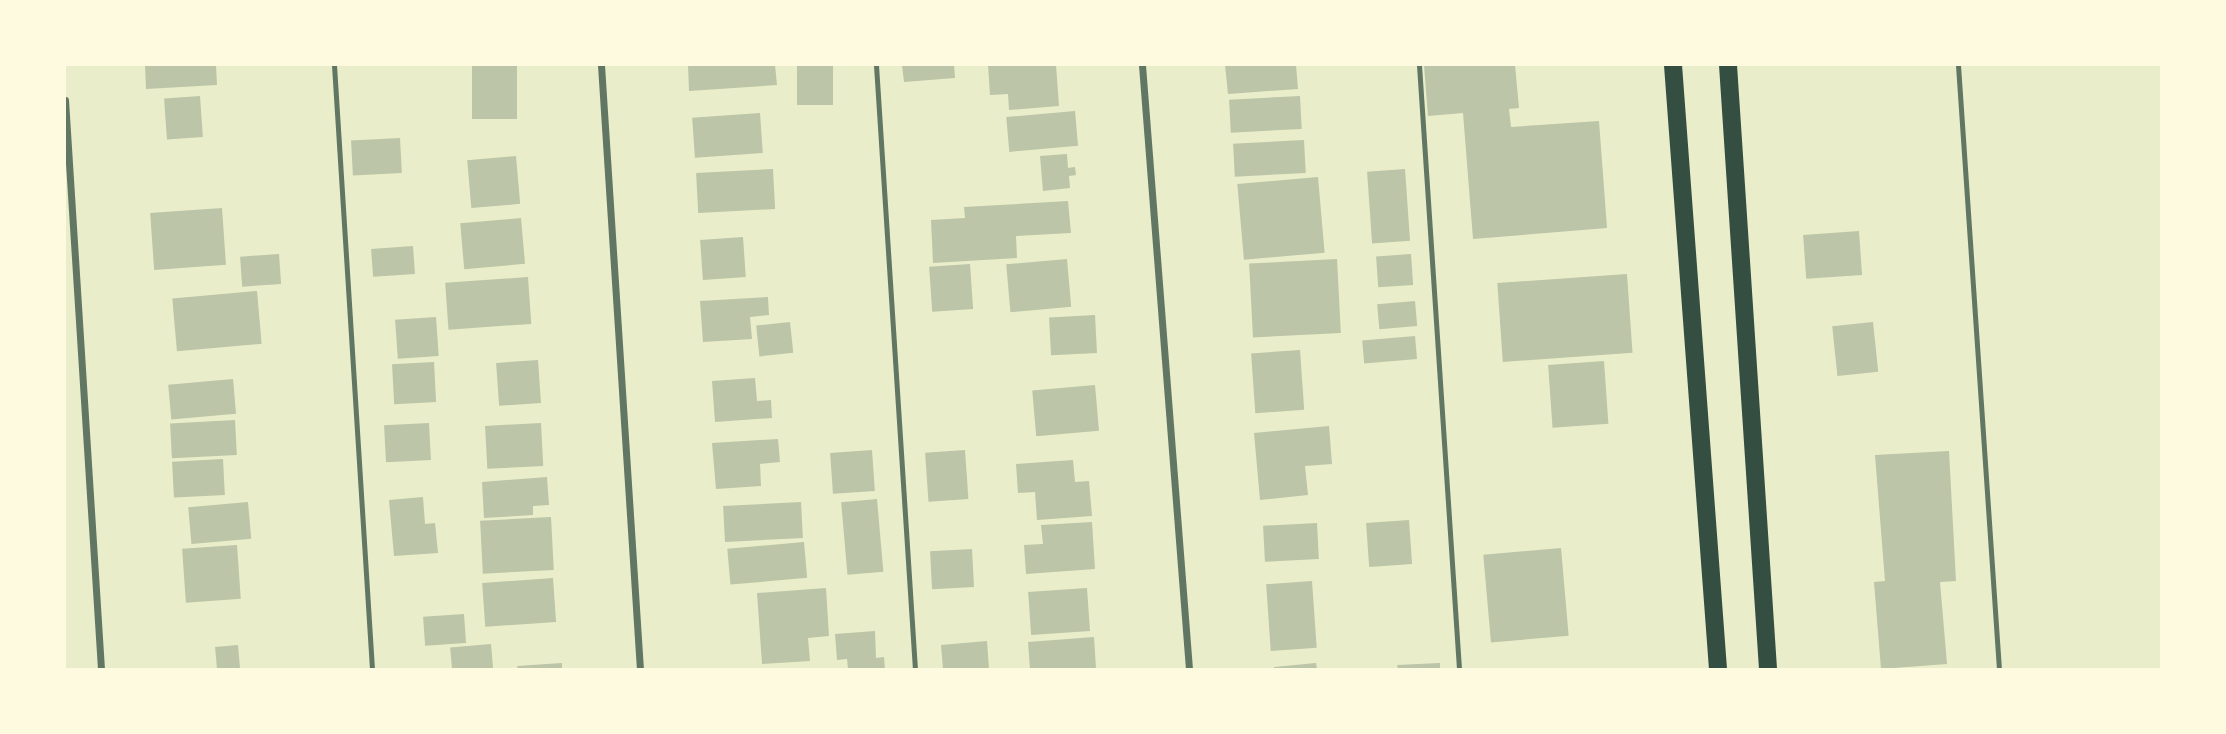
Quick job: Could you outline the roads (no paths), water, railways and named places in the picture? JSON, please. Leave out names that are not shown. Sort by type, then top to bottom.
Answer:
[{"type":"main road","points":[[1673,65],[1718,669]]},
{"type":"main road","points":[[1728,65],[1768,669]]},
{"type":"street","points":[[601,65],[640,669]]},
{"type":"street","points":[[1142,65],[1189,669]]},
{"type":"street","points":[[65,100],[101,669]]},
{"type":"lane","points":[[334,65],[372,669]]},
{"type":"lane","points":[[876,65],[915,669]]},
{"type":"lane","points":[[1419,65],[1459,669]]},
{"type":"lane","points":[[1958,65],[1999,669]]}]
